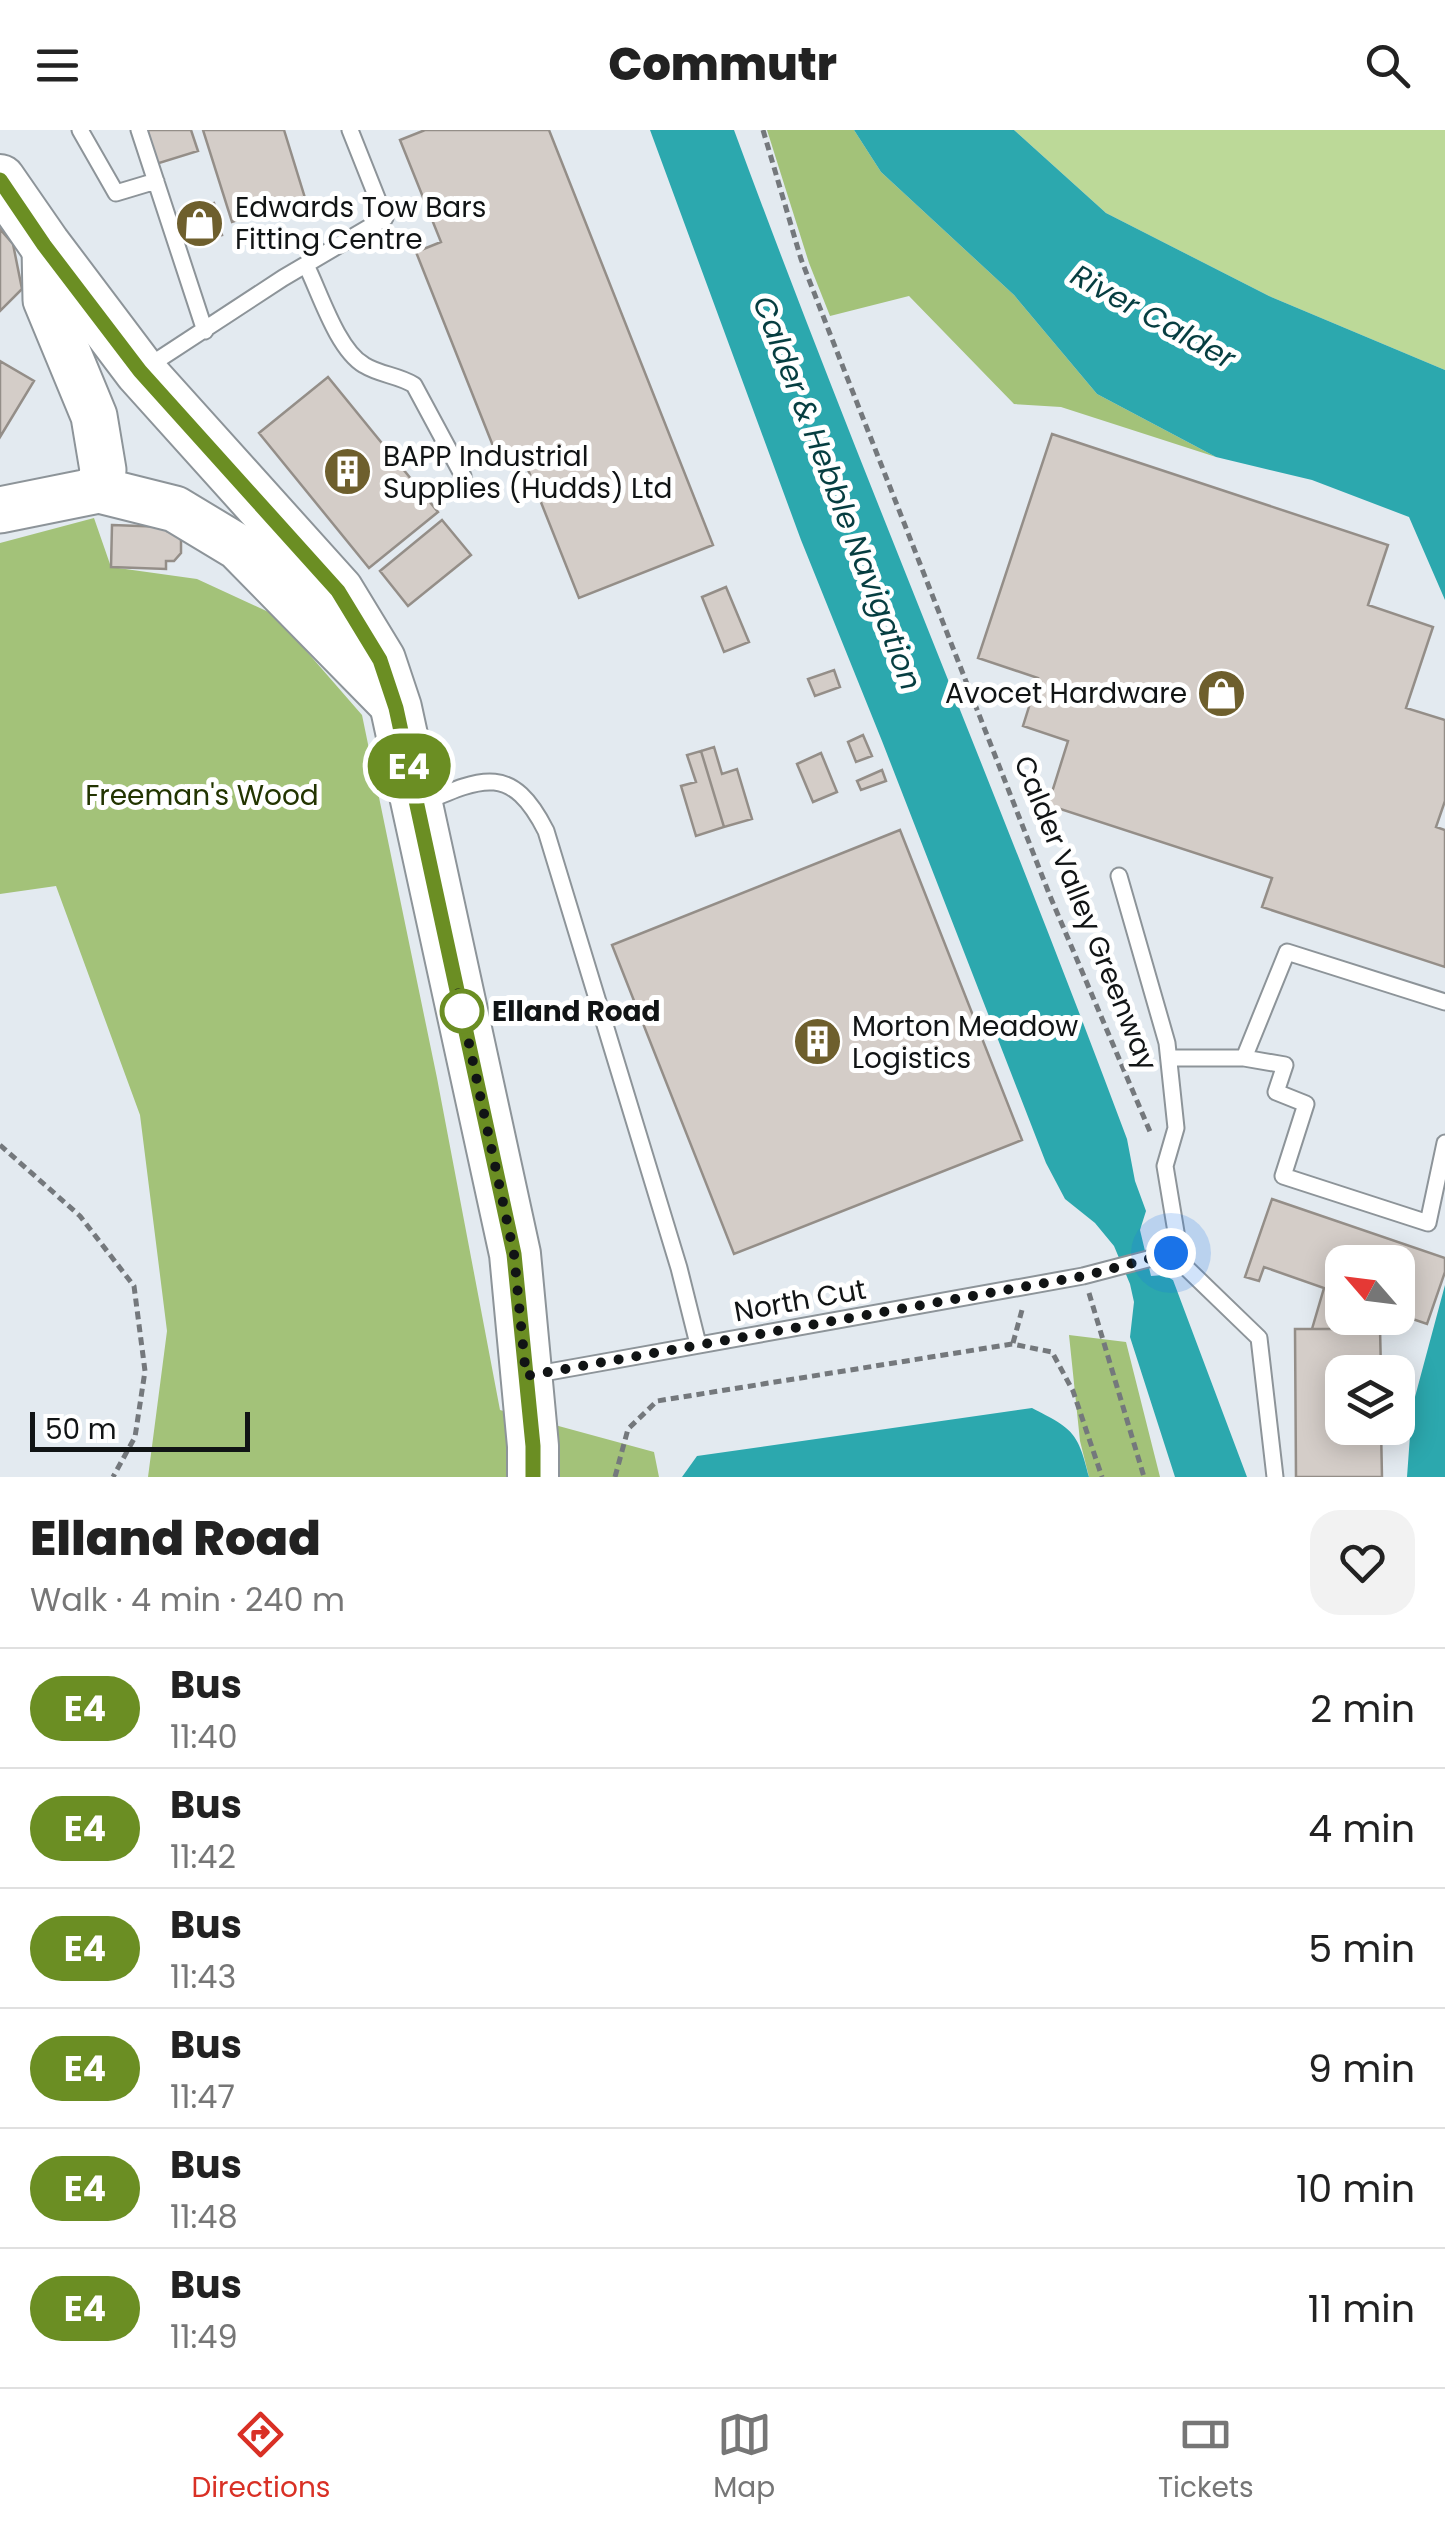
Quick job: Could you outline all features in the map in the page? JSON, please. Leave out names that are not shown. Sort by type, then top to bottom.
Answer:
[{"type":"main road","points":[[0,180],[140,371],[338,591],[380,660],[396,708],[514,1254],[533,1477]]},
{"type":"street","points":[[44,245],[46,300],[94,416],[103,470],[100,490]]},
{"type":"street","points":[[0,510],[100,490],[175,508],[238,547],[396,708]]},
{"type":"lane","points":[[80,130],[116,193],[156,181]]},
{"type":"lane","points":[[139,130],[205,330]]},
{"type":"lane","points":[[140,371],[385,218],[350,130]]},
{"type":"lane","points":[[306,264],[344,346],[367,368],[402,377],[414,385],[463,476]]},
{"type":"lane","points":[[417,806],[474,782],[494,781],[508,785],[532,804],[546,830],[679,1268],[698,1344]]},
{"type":"lane","points":[[1119,876],[1168,1058],[1176,1128],[1166,1166],[1176,1232],[1171,1253]]},
{"type":"lane","points":[[1244,1058],[1287,952],[1445,1002]]},
{"type":"lane","points":[[1168,1058],[1244,1058],[1285,1066],[1276,1092],[1306,1104],[1283,1176],[1428,1224],[1445,1143]]},
{"type":"lane","points":[[1084,1276],[1171,1253]]},
{"type":"lane","points":[[1171,1253],[1260,1338],[1275,1477]]},
{"type":"lane","name":"North Cut","points":[[526,1376],[1084,1276]]},
{"type":"path","name":"Calder Valley Greenway","points":[[763,130],[801,259],[1050,896],[1166,1166]]},
{"type":"path","points":[[0,1145],[80,1216],[134,1286],[145,1371],[135,1437],[113,1477]]},
{"type":"path","points":[[1084,1276],[1144,1477]]},
{"type":"path","points":[[1012,1344],[1030,1284]]},
{"type":"path","points":[[615,1477],[628,1429],[658,1401],[1012,1344],[1052,1352],[1073,1391],[1102,1477]]},
{"type":"green space","points":[[767,130],[854,130],[881,172],[1014,295],[1097,394],[1216,457],[1061,407],[1014,404],[909,296],[830,316]]},
{"type":"green space","points":[[1014,130],[1445,130],[1445,370],[1269,296],[1106,213]]},
{"type":"green space","name":"Freeman's Wood","points":[[94,518],[111,567],[197,579],[275,615],[362,715],[500,1410],[654,1452],[659,1477],[148,1477],[167,1331],[140,1115],[56,886],[0,894],[0,543]]},
{"type":"green space","points":[[1069,1335],[1126,1342],[1160,1477],[1089,1477],[1080,1441]]},
{"type":"water","name":"Calder & Hebble Navigation","points":[[650,130],[734,130],[1127,1139],[1146,1211],[1140,1230],[1151,1276],[1164,1275],[1173,1280],[1247,1477],[1175,1477],[1130,1337],[1134,1302],[1130,1284],[1114,1246],[1095,1223],[1065,1199],[1046,1163],[801,540]]},
{"type":"water","name":"River Calder","points":[[854,130],[1014,130],[1106,213],[1269,296],[1445,370],[1445,600],[1409,517],[1312,480],[1216,457],[1097,394],[1014,295],[881,172]]},
{"type":"water","points":[[1445,1285],[1445,1477],[1407,1477],[1409,1445],[1415,1445],[1415,1397]]},
{"type":"water","points":[[1032,1408],[1072,1434],[1089,1477],[682,1477],[697,1456]]},
{"type":"building","points":[[146,130],[191,130],[198,151],[156,164]]},
{"type":"building","points":[[203,130],[284,130],[305,198],[232,222]]},
{"type":"building","points":[[425,130],[549,130],[713,545],[579,598],[521,452],[499,461],[416,252],[441,242],[400,140]]},
{"type":"building","name":"Edwards Tow Bars Fitting Centre","points":[[214,203],[222,235],[186,243],[179,212]]},
{"type":"building","points":[[0,229],[13,244],[22,289],[0,311]]},
{"type":"building","points":[[0,361],[34,381],[0,437]]},
{"type":"building","name":"BAPP Industrial Supplies (Hudds) Ltd","points":[[328,377],[438,512],[369,568],[259,433]]},
{"type":"building","name":"Avocet Hardware","points":[[1052,434],[1388,545],[1368,605],[1433,627],[1406,708],[1445,720],[1445,801],[1436,827],[1445,830],[1445,967],[1262,907],[1272,878],[1048,805],[1068,741],[1023,726],[1038,678],[978,658]]},
{"type":"building","points":[[442,520],[471,555],[408,606],[380,571]]},
{"type":"building","points":[[112,525],[167,527],[181,540],[181,553],[174,561],[166,561],[166,569],[111,567]]},
{"type":"building","points":[[726,587],[749,642],[724,652],[702,597]]},
{"type":"building","points":[[834,670],[840,687],[815,696],[808,679]]},
{"type":"building","points":[[863,735],[872,756],[856,762],[848,742]]},
{"type":"building","points":[[714,747],[722,774],[737,769],[752,819],[724,827],[701,751]]},
{"type":"building","points":[[701,751],[724,827],[696,836],[681,786],[696,782],[687,755]]},
{"type":"building","points":[[821,753],[837,792],[813,802],[797,764]]},
{"type":"building","points":[[882,770],[886,781],[861,790],[857,781]]},
{"type":"building","name":"Morton Meadow Logistics","points":[[900,830],[1022,1140],[734,1254],[612,945]]},
{"type":"building","points":[[1272,1199],[1407,1245],[1325,1245],[1325,1329],[1312,1329],[1324,1288],[1264,1267],[1259,1281],[1245,1277]]},
{"type":"building","points":[[1415,1248],[1445,1258],[1445,1272],[1427,1324],[1415,1320]]},
{"type":"building","points":[[1295,1329],[1325,1329],[1325,1335],[1380,1335],[1381,1355],[1325,1355],[1325,1445],[1381,1445],[1382,1477],[1296,1477]]},
{"type":"bus line","name":"E4","points":[[0,180],[140,371],[319,567],[356,616],[380,660],[396,708],[514,1254],[533,1477]]},
{"type":"place","name":"Edwards Tow Bars Fitting Centre","points":[[200,223]]},
{"type":"place","name":"BAPP Industrial Supplies (Hudds) Ltd","points":[[348,472]]},
{"type":"place","name":"Avocet Hardware","points":[[1222,693]]},
{"type":"place","name":"Elland Road","points":[[462,1011]]},
{"type":"place","name":"Morton Meadow Logistics","points":[[817,1042]]},
{"type":"route","points":[[462,1011],[458,992],[514,1254],[526,1376],[1084,1276],[1171,1253]]}]
